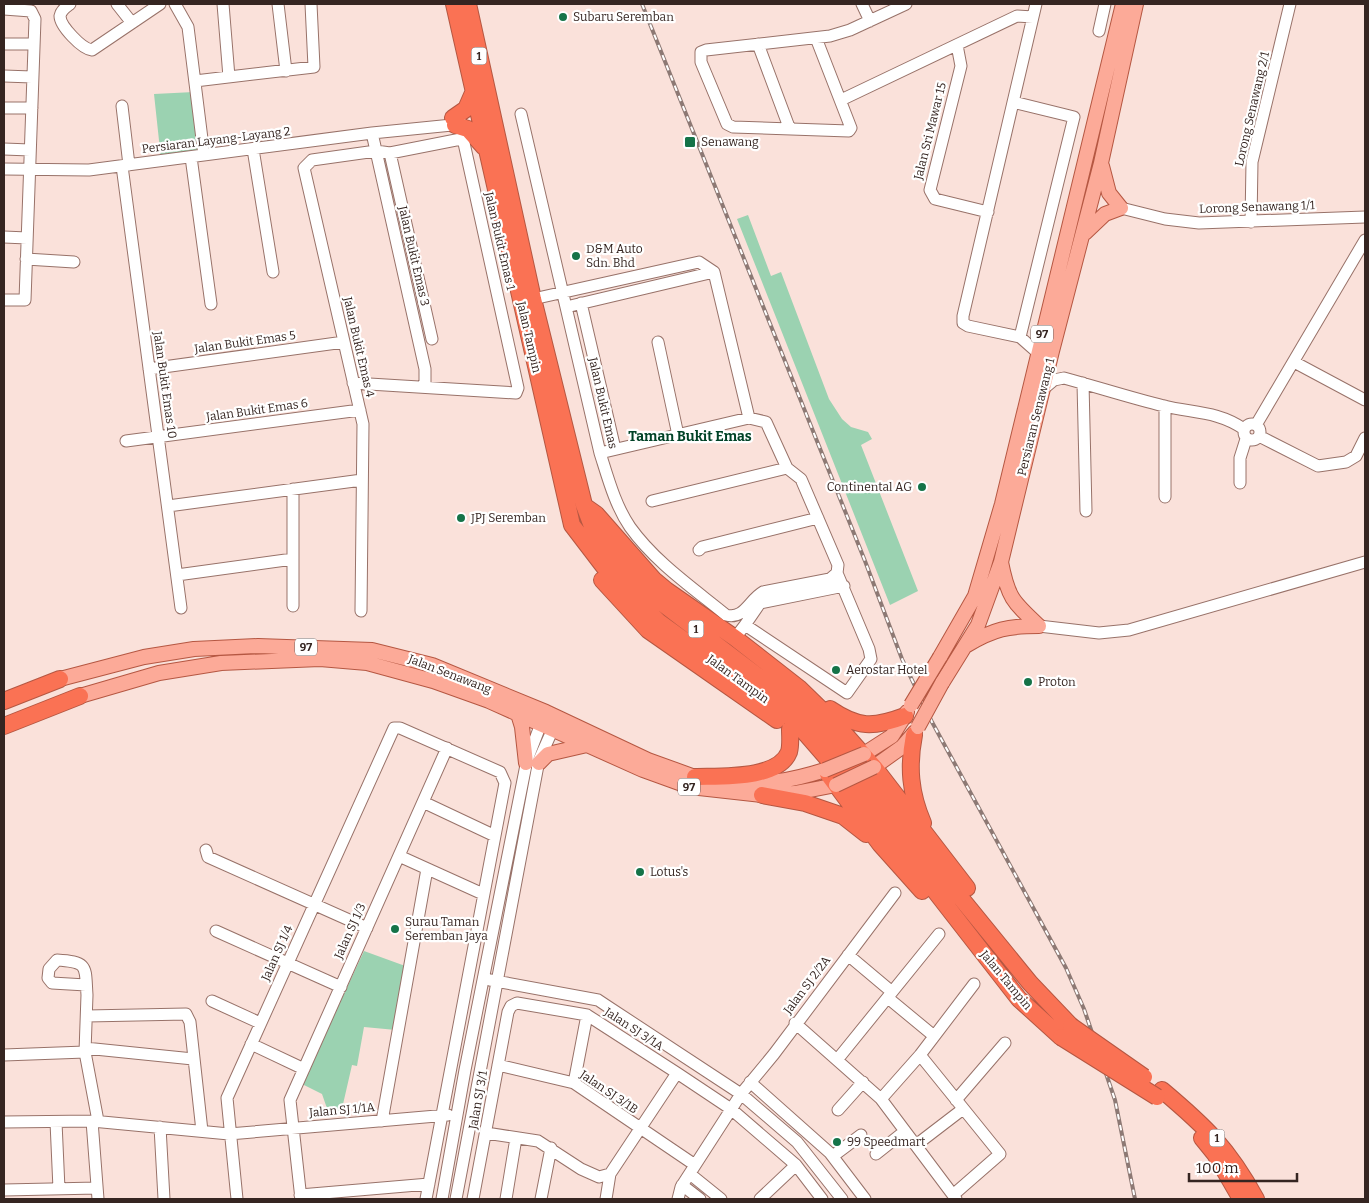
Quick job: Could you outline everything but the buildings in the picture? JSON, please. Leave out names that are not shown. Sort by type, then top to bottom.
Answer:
[{"type":"highway","name":"Jalan Tampin","points":[[454,4],[473,93],[486,115],[485,148],[572,525],[612,576],[659,622],[794,720],[872,810],[1019,998],[1201,1122],[1220,1142],[1256,1199]]},
{"type":"highway","name":"Jalan Tampin","points":[[468,4],[486,115],[584,505],[593,529],[619,564],[663,604],[805,712],[878,796],[1064,1027]]},
{"type":"highway","points":[[473,93],[466,109],[454,122],[468,129],[485,148]]},
{"type":"highway","points":[[584,505],[596,514],[654,580],[666,590],[736,638],[799,688],[842,717],[859,724],[884,724],[908,710]]},
{"type":"highway","points":[[572,525],[585,554],[607,587],[648,630],[790,729],[836,784],[880,844],[1019,998]]},
{"type":"highway","points":[[4,701],[60,679]]},
{"type":"highway","points":[[799,688],[864,754],[990,918],[1064,1027]]},
{"type":"highway","points":[[4,726],[80,696]]},
{"type":"highway","points":[[695,777],[750,775],[780,763],[788,754],[790,729]]},
{"type":"highway","points":[[916,731],[909,770],[916,806],[932,843]]},
{"type":"highway","points":[[762,795],[805,803],[843,816],[880,844]]},
{"type":"highway","name":"Jalan Tampin","points":[[1160,1094],[1215,1154],[1241,1199]]},
{"type":"main road","name":"Persiaran Senawang 1","points":[[874,767],[888,758],[916,731],[942,683],[978,625],[1001,562],[1042,390],[1045,352],[1123,4]]},
{"type":"main road","name":"Persiaran Senawang 1","points":[[864,754],[892,736],[963,619],[981,577],[1045,352],[1082,235],[1101,162],[1136,4]]},
{"type":"main road","points":[[1082,235],[1096,220],[1122,208],[1106,185],[1101,162]]},
{"type":"main road","points":[[1001,562],[1006,589],[1011,599],[1039,626]]},
{"type":"main road","points":[[964,648],[988,633],[1002,628],[1039,626]]},
{"type":"main road","name":"Jalan Senawang","points":[[60,679],[144,657],[194,649],[258,646],[363,650],[402,656],[432,665],[549,721],[695,777],[760,784],[792,781],[825,770]]},
{"type":"main road","name":"Jalan Senawang","points":[[80,696],[159,673],[221,662],[320,659],[367,663],[400,671],[518,714],[549,721],[587,745],[643,770],[690,787],[762,795],[795,794],[836,784]]},
{"type":"main road","points":[[518,714],[532,763],[548,754],[587,745]]},
{"type":"main road","name":"97","points":[[825,770],[864,754]]},
{"type":"main road","name":"97","points":[[836,784],[874,767]]},
{"type":"street","points":[[70,4],[62,11],[60,17],[79,45],[85,50],[92,50],[160,4]]},
{"type":"street","points":[[117,4],[132,23]]},
{"type":"street","points":[[175,4],[188,27],[204,156]]},
{"type":"street","points":[[223,4],[229,77]]},
{"type":"street","points":[[278,4],[286,71]]},
{"type":"street","points":[[195,81],[314,67],[311,4]]},
{"type":"street","points":[[862,4],[870,21]]},
{"type":"street","points":[[816,38],[851,128],[849,131],[789,127],[733,127],[727,124],[702,62],[701,52],[816,38],[850,30],[906,4]]},
{"type":"street","points":[[1036,4],[963,316],[963,323],[968,326],[1020,337],[1045,352],[1064,378]]},
{"type":"street","points":[[1099,31],[1105,4]]},
{"type":"street","name":"Lorong Senawang 2/1","points":[[1251,222],[1252,162],[1290,4]]},
{"type":"street","points":[[4,9],[31,11],[34,19],[25,300],[4,300]]},
{"type":"street","points":[[841,100],[1017,16],[1033,18]]},
{"type":"street","points":[[4,44],[34,44]]},
{"type":"street","points":[[758,44],[789,127]]},
{"type":"street","name":"Jalan Sri Mawar 15","points":[[957,45],[961,66],[930,190],[935,199],[988,212]]},
{"type":"street","points":[[4,76],[32,77]]},
{"type":"street","points":[[1013,102],[1074,117],[1020,337]]},
{"type":"street","name":"Jalan Bukit Emas 10","points":[[122,106],[125,166],[149,369],[181,608]]},
{"type":"street","points":[[4,108],[32,108]]},
{"type":"street","name":"Jalan Bukit Emas","points":[[521,114],[600,453],[612,491],[629,526],[647,548],[726,615],[739,616],[756,596],[763,592],[830,579],[837,573]]},
{"type":"street","name":"Persiaran Layang-Layang 2","points":[[4,169],[89,170],[125,166],[432,126],[486,115]]},
{"type":"street","name":"Jalan Bukit Emas 3","points":[[372,133],[426,369],[426,386]]},
{"type":"street","name":"Jalan Bukit Emas 1","points":[[354,383],[426,386],[511,393],[516,392],[518,388],[464,143],[460,139],[456,139],[390,153],[376,151]]},
{"type":"street","points":[[4,149],[30,150]]},
{"type":"street","points":[[253,149],[273,272]]},
{"type":"street","name":"Jalan Bukit Emas 4","points":[[361,611],[363,424],[304,168],[312,160],[376,151]]},
{"type":"street","points":[[390,153],[432,339]]},
{"type":"street","points":[[191,157],[211,304]]},
{"type":"street","name":"Lorong Senawang 1/1","points":[[1122,208],[1165,219],[1199,223],[1365,217]]},
{"type":"street","points":[[4,237],[27,238]]},
{"type":"street","points":[[1258,430],[1294,362],[1365,240]]},
{"type":"street","points":[[26,259],[74,262]]},
{"type":"street","points":[[533,300],[700,262],[714,272],[749,418]]},
{"type":"street","points":[[566,307],[714,272]]},
{"type":"street","points":[[581,303],[615,449]]},
{"type":"street","name":"Jalan Bukit Emas 5","points":[[149,369],[344,342]]},
{"type":"street","points":[[658,342],[678,434]]},
{"type":"street","points":[[1294,362],[1365,400]]},
{"type":"street","points":[[1042,390],[1054,380],[1064,378],[1165,406],[1230,418],[1245,434]]},
{"type":"street","points":[[1083,383],[1086,510]]},
{"type":"street","points":[[1165,406],[1165,497]]},
{"type":"street","name":"Jalan Bukit Emas 6","points":[[126,441],[360,410]]},
{"type":"street","points":[[600,453],[749,418],[766,422],[787,468],[801,479],[838,565],[837,573],[870,649],[871,659],[847,693],[745,624]]},
{"type":"street","points":[[1240,483],[1240,458],[1245,434],[1251,424],[1318,466],[1346,462],[1356,456],[1365,438]]},
{"type":"street","points":[[652,501],[787,468]]},
{"type":"street","points":[[168,506],[362,480]]},
{"type":"street","points":[[293,489],[293,606]]},
{"type":"street","points":[[699,550],[702,547],[818,518]]},
{"type":"street","points":[[177,575],[293,559]]},
{"type":"street","points":[[1039,626],[1099,633],[1129,630],[1365,562]]},
{"type":"street","points":[[736,638],[760,603],[844,586]]},
{"type":"street","points":[[442,1199],[483,978],[532,763],[549,721]]},
{"type":"street","name":"Jalan SJ 1/4","points":[[237,1199],[229,1134],[227,1098],[394,728],[400,728],[447,748]]},
{"type":"street","points":[[426,1199],[440,1115],[505,783],[504,777],[500,772],[447,748]]},
{"type":"street","name":"Jalan SJ 1/3","points":[[300,1197],[290,1100],[447,748]]},
{"type":"street","points":[[456,1199],[497,981],[532,763]]},
{"type":"street","points":[[423,802],[494,835]]},
{"type":"street","points":[[206,850],[208,857],[367,928]]},
{"type":"street","points":[[399,856],[483,894]]},
{"type":"street","points":[[382,1121],[427,869]]},
{"type":"street","name":"Jalan SJ 2/2A","points":[[682,1185],[741,1094],[774,1054],[795,1023],[896,893]]},
{"type":"street","points":[[216,931],[341,987]]},
{"type":"street","points":[[837,1060],[939,934]]},
{"type":"street","points":[[848,955],[934,1036]]},
{"type":"street","points":[[483,978],[598,1000],[741,1094],[796,1142],[842,1199]]},
{"type":"street","points":[[881,1099],[920,1055],[974,984]]},
{"type":"street","points":[[4,1190],[59,1188],[97,1193],[95,1121],[85,1050],[86,985]]},
{"type":"street","points":[[212,1001],[260,1023]]},
{"type":"street","name":"Jalan SJ 3/1A","points":[[510,1006],[517,1003],[587,1015],[731,1109],[796,1165],[822,1199]]},
{"type":"street","name":"Jalan SJ 3/1","points":[[473,1199],[510,1006]]},
{"type":"street","points":[[86,1016],[186,1014],[190,1022],[202,1131]]},
{"type":"street","points":[[574,1082],[587,1015]]},
{"type":"street","points":[[795,1023],[881,1099],[954,1197],[1000,1154],[920,1055]]},
{"type":"street","points":[[916,1145],[960,1105],[1005,1042]]},
{"type":"street","points":[[251,1044],[304,1069]]},
{"type":"street","points":[[4,1055],[85,1050],[193,1059]]},
{"type":"street","name":"Jalan SJ 3/1B","points":[[498,1065],[574,1082],[639,1128],[692,1169],[720,1199]]},
{"type":"street","points":[[606,1199],[610,1174],[639,1128],[678,1073]]},
{"type":"street","points":[[750,1082],[833,1156],[865,1199]]},
{"type":"street","points":[[838,1110],[862,1082]]},
{"type":"street","points":[[457,1114],[474,1106]]},
{"type":"street","name":"Jalan SJ 1/1A","points":[[4,1122],[95,1121],[229,1134],[457,1114]]},
{"type":"street","points":[[56,1122],[59,1188]]},
{"type":"street","points":[[160,1127],[164,1199]]},
{"type":"street","points":[[876,1154],[905,1131]]},
{"type":"street","points":[[486,1133],[538,1141],[581,1169],[599,1177],[610,1174]]},
{"type":"street","points":[[833,1156],[861,1135]]},
{"type":"street","points":[[506,1199],[516,1138]]},
{"type":"street","points":[[541,1199],[550,1148]]},
{"type":"street","points":[[760,1199],[796,1165]]},
{"type":"street","points":[[300,1197],[429,1184]]},
{"type":"street","points":[[678,1199],[682,1185],[700,1199]]},
{"type":"green space","points":[[194,92],[202,154],[161,159],[154,94]]},
{"type":"green space","points":[[748,215],[771,276],[781,272],[829,399],[842,419],[851,427],[868,432],[872,439],[861,445],[918,591],[890,605],[737,219]]},
{"type":"green space","points":[[364,951],[408,967],[396,1030],[364,1027],[357,1066],[352,1065],[341,1113],[329,1114],[322,1094],[302,1084]]},
{"type":"railway","points":[[642,4],[865,561],[902,659],[932,722],[1066,968],[1084,1009],[1115,1100],[1135,1199]]},
{"type":"place","name":"Subaru Seremban","points":[[563,17]]},
{"type":"place","name":"Senawang","points":[[690,142]]},
{"type":"place","name":"D&M Auto Sdn. Bhd","points":[[576,256]]},
{"type":"place","name":"Continental AG","points":[[922,487]]},
{"type":"place","name":"JPJ Seremban","points":[[461,518]]},
{"type":"place","name":"Aerostar Hotel","points":[[836,670]]},
{"type":"place","name":"Proton","points":[[1028,682]]},
{"type":"place","name":"Lotus's","points":[[640,872]]},
{"type":"place","name":"Surau Taman Seremban Jaya","points":[[395,929]]},
{"type":"place","name":"99 Speedmart","points":[[837,1142]]},
{"type":"district","name":"Taman Bukit Emas","points":[[690,436]]}]
